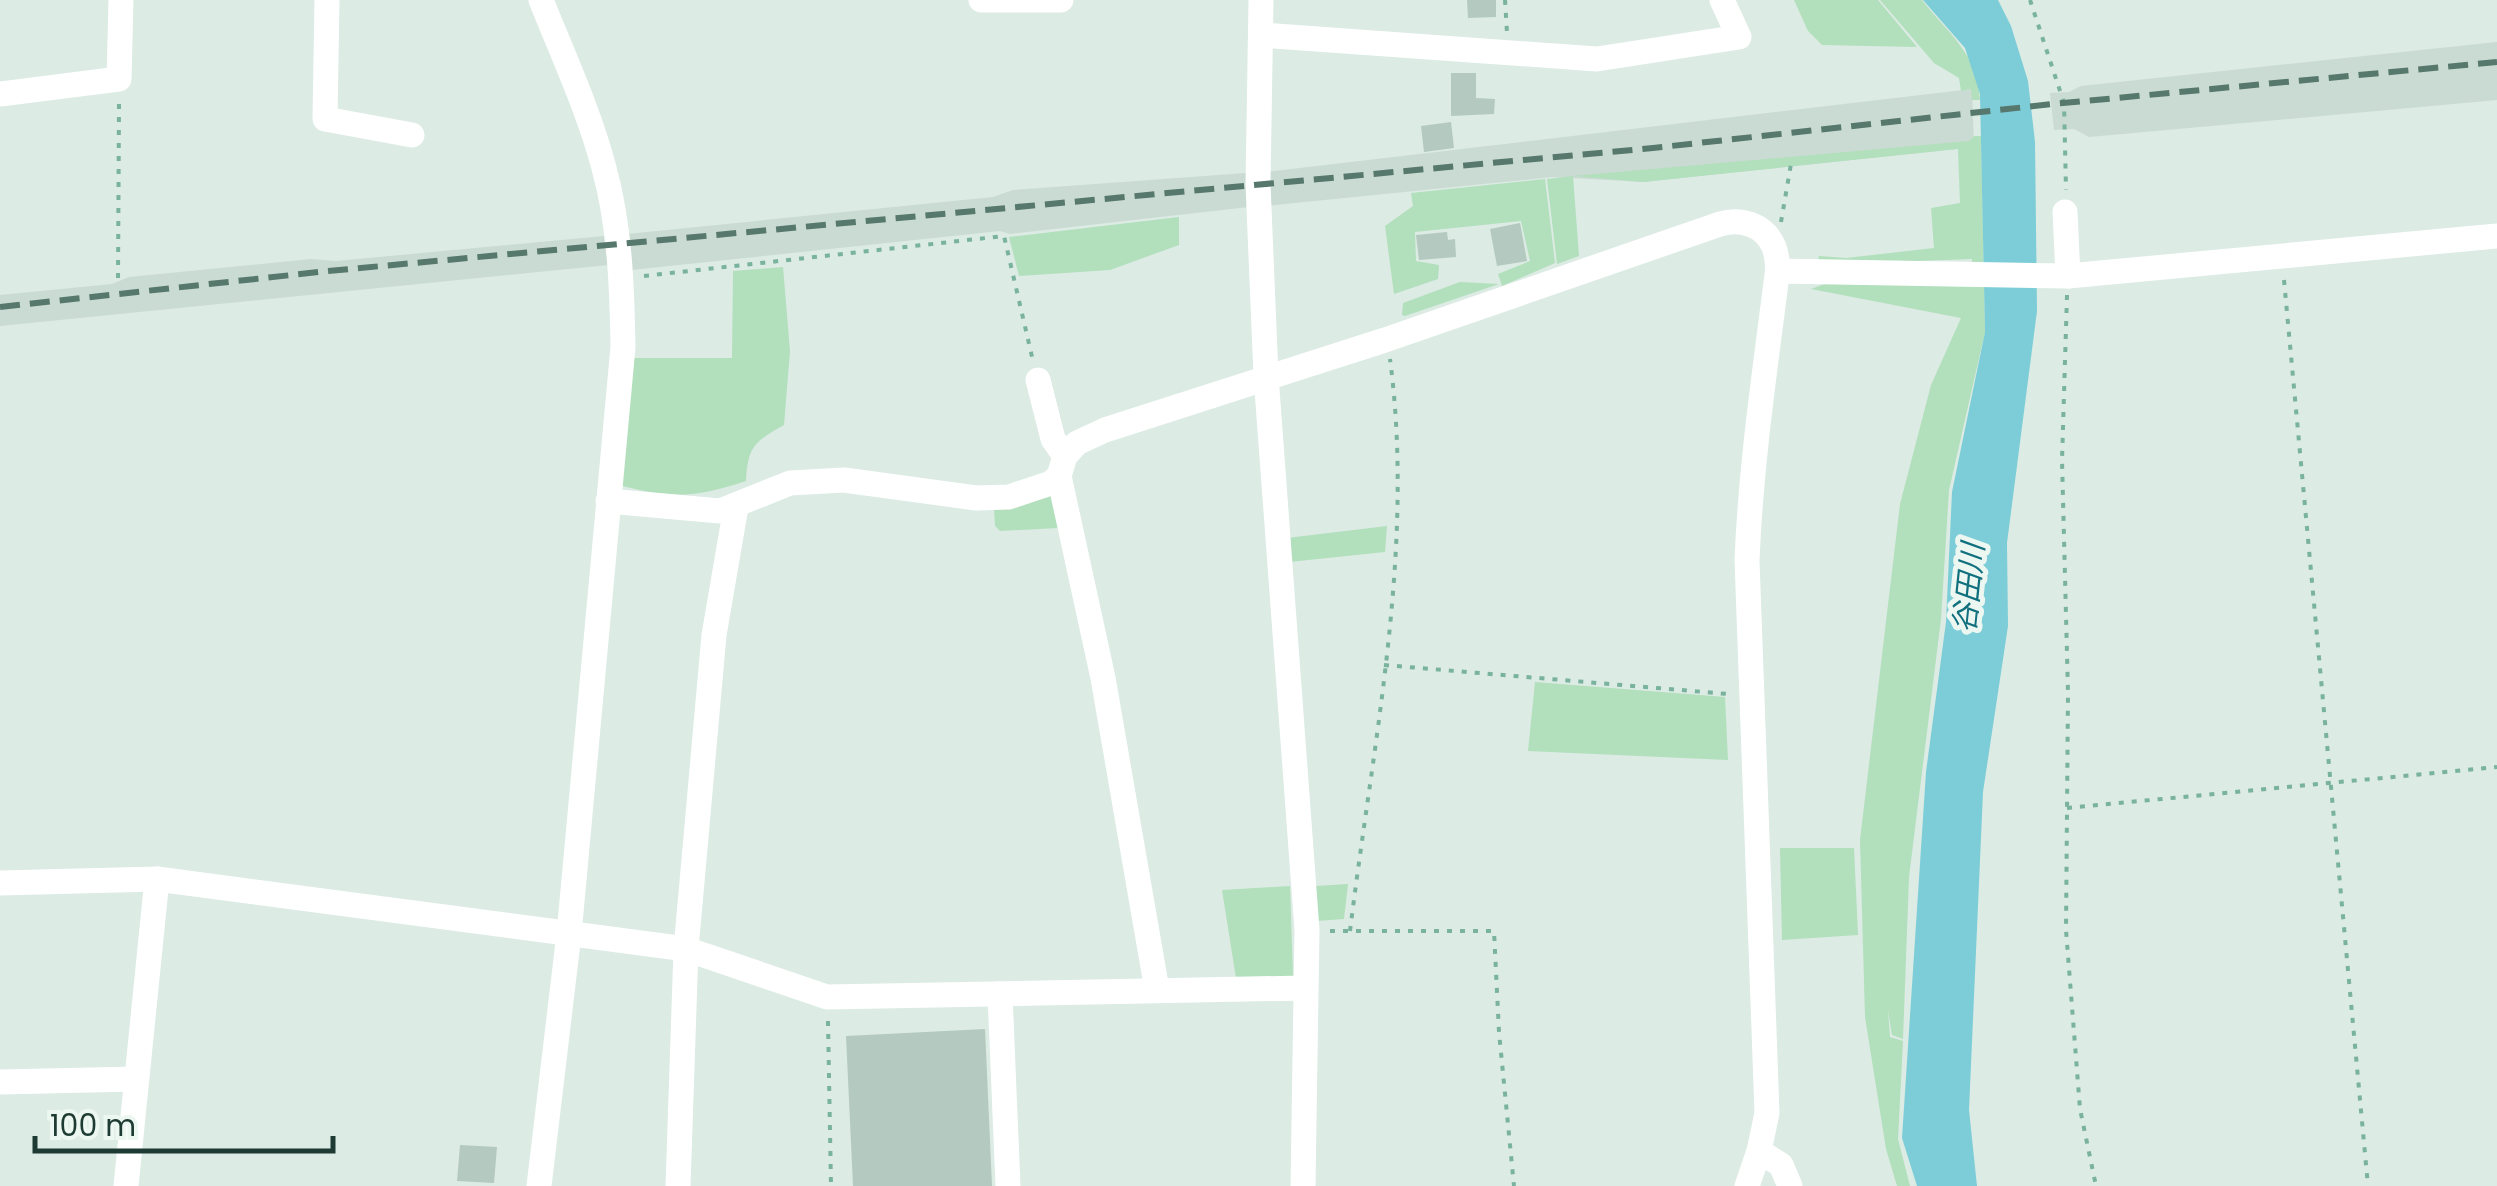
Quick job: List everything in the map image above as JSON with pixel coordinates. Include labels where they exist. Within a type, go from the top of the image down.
[{"type":"street","points":[[0,94],[120,79],[122,0]]},
{"type":"street","points":[[327,0],[325,119],[412,135]]},
{"type":"street","points":[[539,1186],[569,934],[623,347],[621,279],[604,168],[541,0]]},
{"type":"street","points":[[981,0],[1061,0]]},
{"type":"street","points":[[1261,0],[1258,184],[1266,376],[1308,930],[1303,1186]]},
{"type":"street","points":[[1261,35],[1597,59],[1738,36],[1722,0]]},
{"type":"street","points":[[2064,276],[2065,212]]},
{"type":"street","points":[[608,501],[720,511],[736,508],[750,498],[790,483],[844,480],[976,498],[1009,497],[1051,484],[1077,443],[1105,430],[1385,340],[1732,221],[1757,228],[1774,245],[1778,270],[1755,433],[1748,560],[1767,1112],[1747,1186]]},
{"type":"street","points":[[1778,270],[2064,276],[2497,236]]},
{"type":"street","points":[[1038,380],[1062,466],[1157,990]]},
{"type":"street","points":[[678,1186],[686,949],[714,634],[736,508]]},
{"type":"street","points":[[0,882],[157,878],[686,949],[828,997],[1305,988]]},
{"type":"street","points":[[126,1186],[157,878]]},
{"type":"street","points":[[1000,994],[1008,1186]]},
{"type":"street","points":[[0,1082],[136,1080]]},
{"type":"street","points":[[1759,1151],[1782,1166],[1790,1186]]},
{"type":"path","points":[[1505,0],[1509,53]]},
{"type":"path","points":[[2030,0],[2066,116],[2065,212]]},
{"type":"path","points":[[118,278],[120,79]]},
{"type":"path","points":[[1767,236],[1784,216],[1790,164]]},
{"type":"path","points":[[621,279],[1004,236],[1038,380]]},
{"type":"path","points":[[2282,254],[2368,1186]]},
{"type":"path","points":[[2064,276],[2062,460],[2068,693],[2068,994],[2080,1108],[2096,1186]]},
{"type":"path","points":[[1350,931],[1384,666],[1400,494],[1399,423],[1385,340]]},
{"type":"path","points":[[1384,666],[1741,694]]},
{"type":"path","points":[[2067,808],[2497,767]]},
{"type":"path","points":[[1308,930],[1494,931],[1514,1186]]},
{"type":"path","points":[[828,997],[831,1186]]},
{"type":"shaded area","points":[[2497,42],[2497,100],[2089,137],[2074,129],[2054,130],[2050,93],[2069,92],[2081,86]]},
{"type":"shaded area","points":[[1972,89],[1974,147],[1643,182],[1553,177],[1266,206],[1266,172]]},
{"type":"shaded area","points":[[1246,173],[1249,207],[631,270],[627,234],[993,197],[1013,190]]},
{"type":"shaded area","points":[[604,236],[608,265],[0,326],[0,295],[112,284],[129,277],[311,259],[336,261]]},
{"type":"green space","points":[[1794,0],[1878,0],[1917,47],[1822,45],[1808,31]]},
{"type":"green space","points":[[1880,0],[1922,0],[1967,56],[1980,100],[1972,100],[1971,89],[1961,91],[1959,78],[1934,63]]},
{"type":"green space","points":[[1981,136],[1985,332],[1949,490],[1941,619],[1909,877],[1903,1039],[1892,1035],[1888,1010],[1890,1037],[1903,1041],[1898,1139],[1910,1186],[1897,1186],[1886,1149],[1865,1017],[1860,840],[1900,504],[1931,385],[1961,318],[1811,289],[1827,283],[1972,282],[1972,259],[1835,264],[1818,260],[1819,256],[1846,258],[1934,248],[1931,208],[1960,203],[1958,149],[1643,182],[1573,176],[1969,141]]},
{"type":"green space","points":[[1573,176],[1579,256],[1557,264],[1547,179]]},
{"type":"green space","points":[[1545,179],[1555,263],[1502,286],[1498,274],[1530,261],[1521,221],[1415,232],[1416,261],[1439,265],[1438,279],[1394,294],[1385,226],[1413,206],[1411,193]]},
{"type":"green space","points":[[1179,217],[1179,245],[1110,270],[1019,276],[1009,237]]},
{"type":"green space","points":[[783,267],[790,351],[784,425],[754,446],[746,481],[683,495],[619,485],[633,358],[732,358],[733,271]]},
{"type":"green space","points":[[1460,282],[1499,284],[1402,315],[1403,303]]},
{"type":"green space","points":[[1051,493],[1058,528],[1000,531],[995,526],[994,507]]},
{"type":"green space","points":[[1387,526],[1385,552],[1289,562],[1287,538]]},
{"type":"green space","points":[[1535,682],[1725,697],[1728,760],[1528,751]]},
{"type":"green space","points":[[1780,848],[1854,848],[1858,935],[1782,940]]},
{"type":"green space","points":[[1348,884],[1344,919],[1317,921],[1315,886]]},
{"type":"green space","points":[[1290,886],[1293,976],[1236,978],[1222,890]]},
{"type":"water","name":"谷田川","points":[[1923,0],[1998,0],[2011,26],[2028,81],[2035,142],[2037,311],[2007,543],[2008,626],[1983,792],[1969,1110],[1977,1186],[1917,1186],[1902,1138],[1926,772],[1946,622],[1952,492],[1985,332],[1980,94],[1965,48]]},
{"type":"building","points":[[1467,0],[1496,0],[1496,17],[1468,18]]},
{"type":"building","points":[[1451,73],[1476,73],[1476,98],[1495,99],[1494,114],[1451,116]]},
{"type":"building","points":[[1451,122],[1454,148],[1424,152],[1421,126]]},
{"type":"building","points":[[1520,223],[1527,261],[1497,266],[1490,229]]},
{"type":"building","points":[[1447,232],[1448,240],[1455,239],[1456,257],[1419,260],[1416,235]]},
{"type":"building","points":[[985,1029],[992,1186],[853,1186],[846,1036]]},
{"type":"building","points":[[460,1145],[497,1147],[494,1183],[457,1181]]},
{"type":"railway","points":[[0,307],[328,271],[1653,148],[2053,104],[2497,62]]}]
